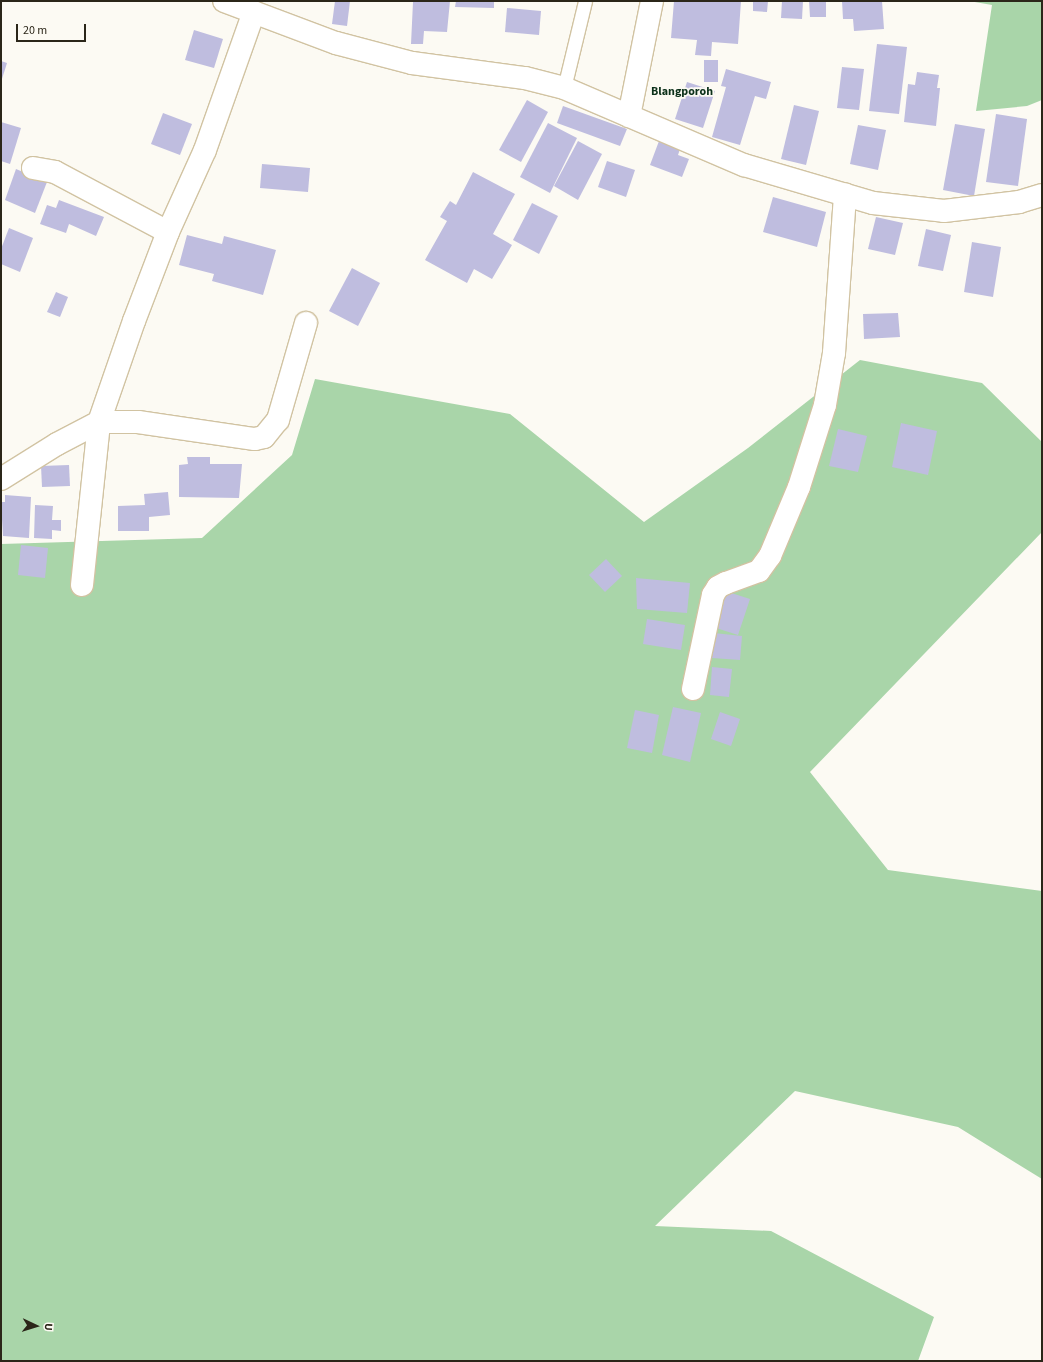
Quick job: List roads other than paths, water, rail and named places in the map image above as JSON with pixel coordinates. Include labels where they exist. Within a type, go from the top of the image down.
[{"type":"street","points":[[224,1],[336,43],[412,63],[525,78],[564,88],[744,165],[873,203],[944,211],[1019,202],[1042,195]]},
{"type":"street","points":[[629,116],[652,1]]},
{"type":"street","points":[[82,585],[99,422],[168,232],[204,150],[254,12]]},
{"type":"street","points":[[33,168],[55,172],[168,232]]},
{"type":"street","points":[[693,689],[713,595],[718,587],[759,571],[770,556],[799,487],[826,405],[834,353],[845,194]]},
{"type":"street","points":[[1,479],[57,444],[99,422],[138,422],[255,439],[264,437],[278,420],[306,323]]},
{"type":"lane","points":[[564,88],[584,1]]},
{"type":"district","name":"Blangporoh","points":[[682,92]]}]
